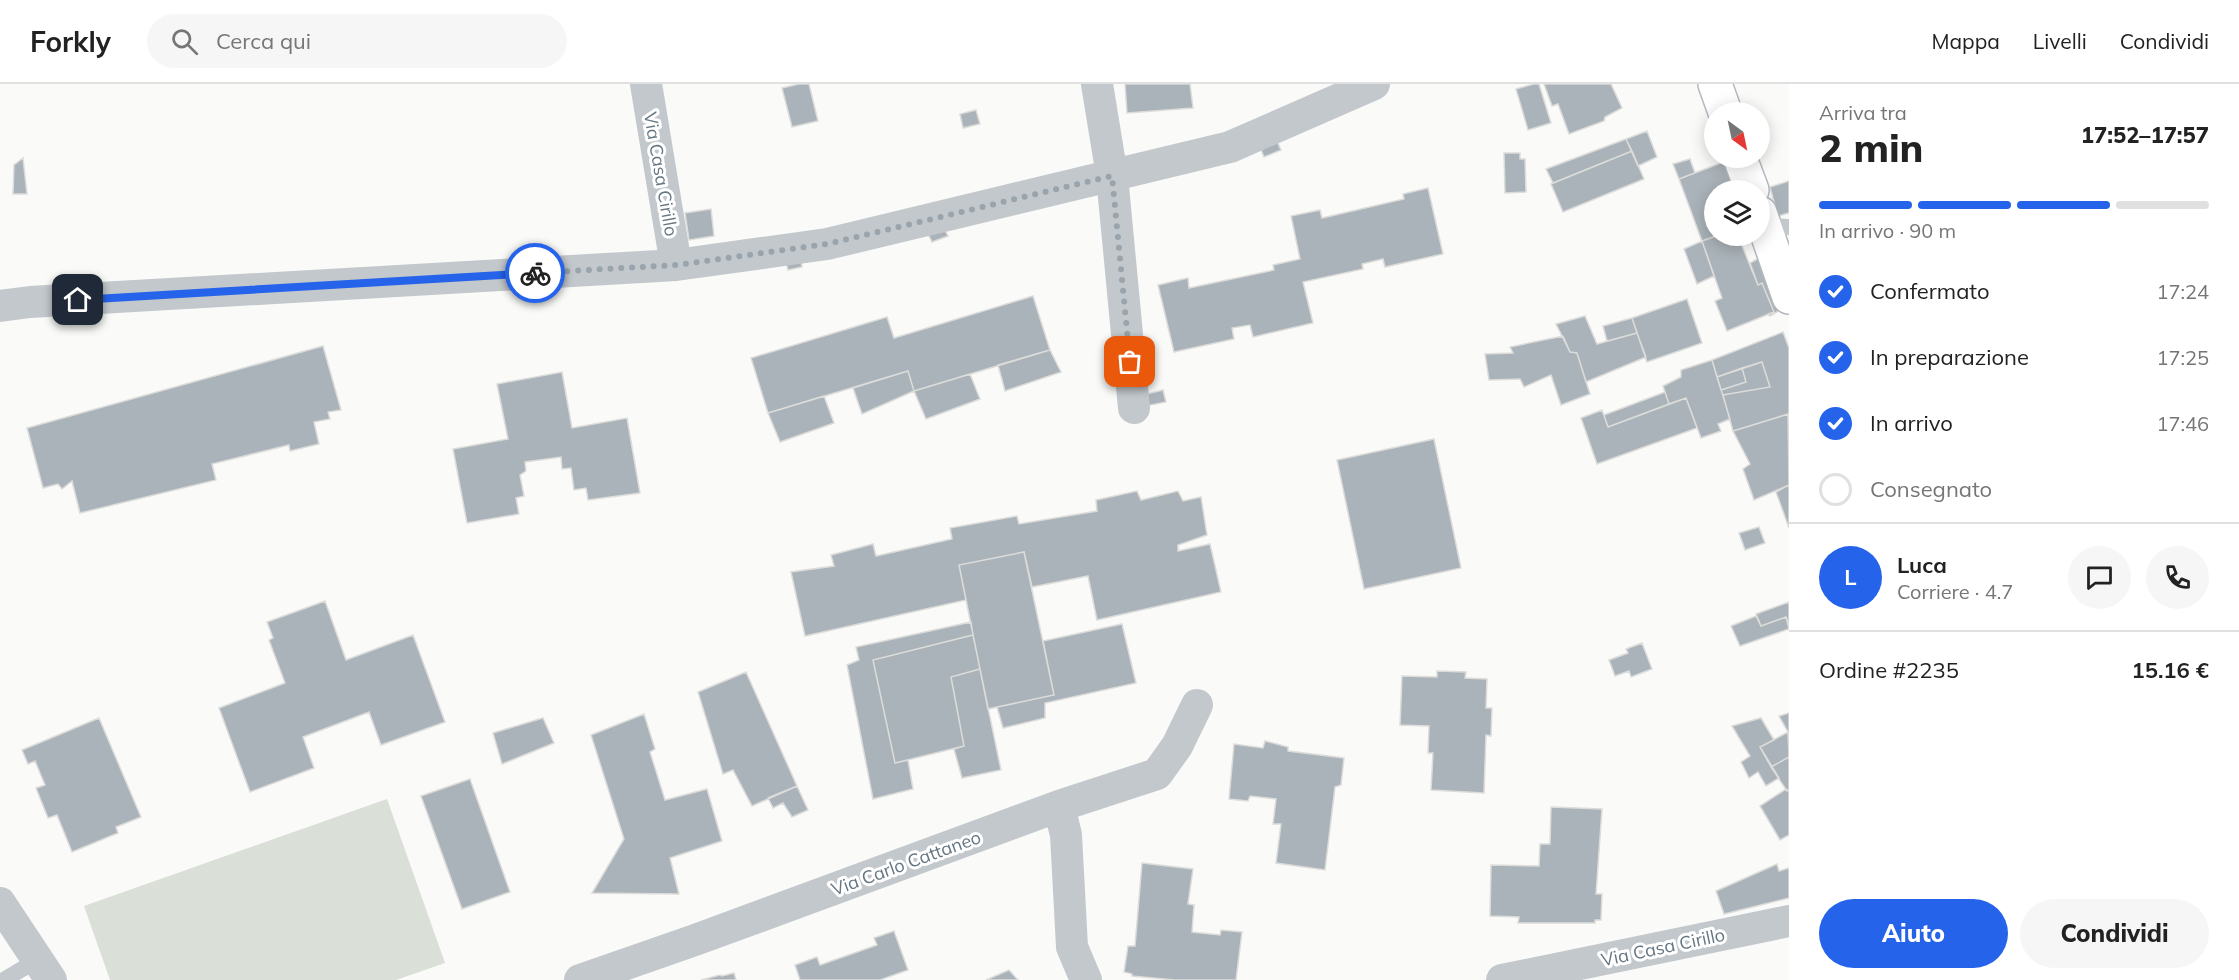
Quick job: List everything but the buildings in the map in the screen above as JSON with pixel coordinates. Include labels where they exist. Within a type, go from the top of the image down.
[{"type":"street","name":"Via Casa Cirillo","points":[[646,84],[676,265]]},
{"type":"street","points":[[1097,84],[1112,176],[1134,408]]},
{"type":"street","points":[[0,306],[30,302],[676,265],[827,244],[1230,147],[1374,84]]},
{"type":"street","points":[[1715,84],[1721,102]]},
{"type":"street","points":[[1771,222],[1789,297]]},
{"type":"street","name":"Via Carlo Cattaneo","points":[[580,980],[1059,806],[1157,774],[1177,746],[1197,705]]},
{"type":"street","points":[[1059,806],[1066,835],[1072,947],[1086,980]]},
{"type":"street","points":[[0,903],[44,970]]},
{"type":"street","name":"Via Casa Cirillo","points":[[1502,980],[1789,921]]},
{"type":"lane","points":[[4,980],[44,970]]},
{"type":"shaded area","points":[[387,799],[445,963],[396,980],[110,980],[84,906]]},
{"type":"way so far","points":[[535,273],[676,265],[827,244],[1112,176],[1130,362]]},
{"type":"route","points":[[78,300],[535,273]]}]
